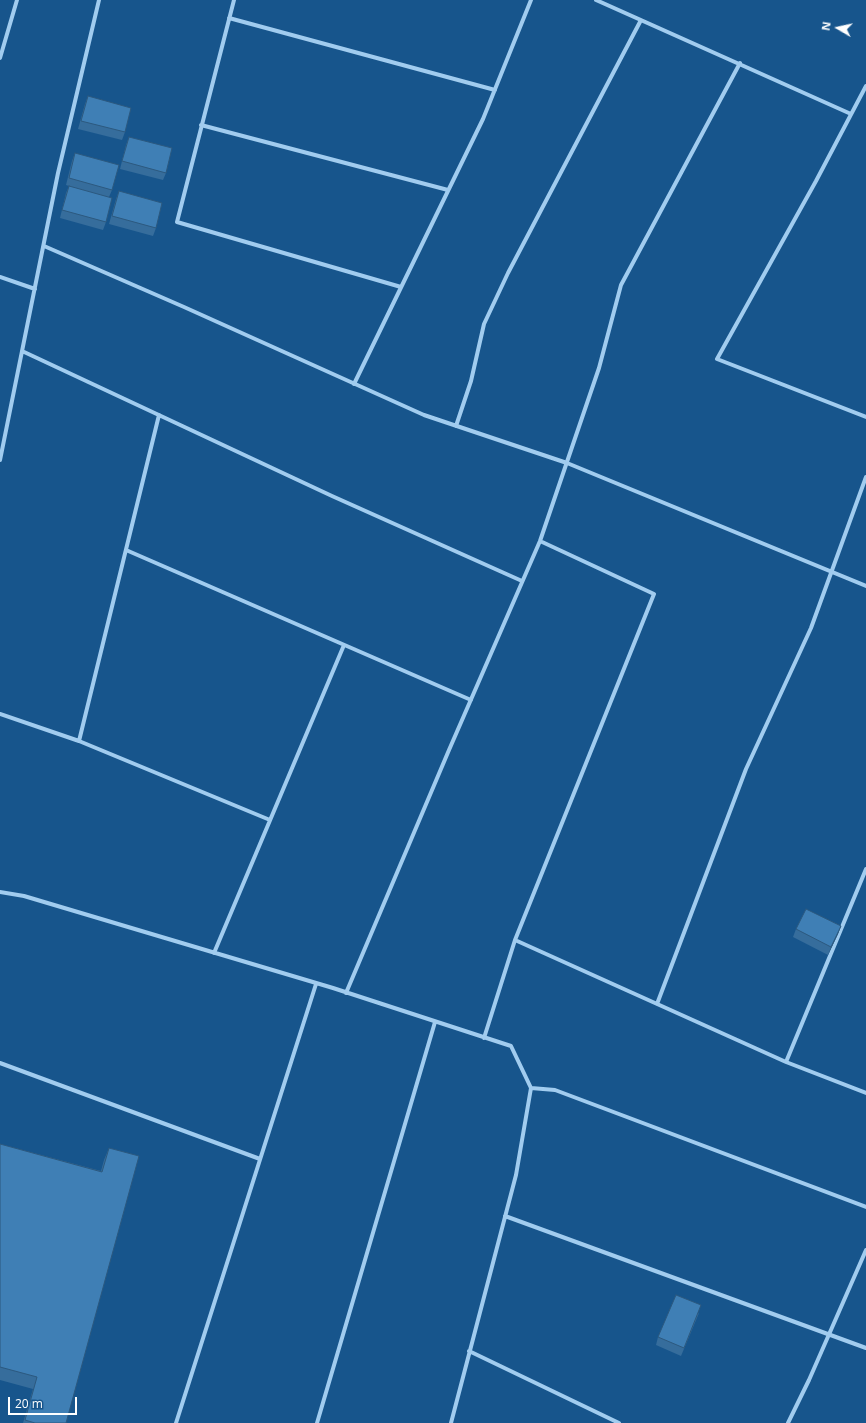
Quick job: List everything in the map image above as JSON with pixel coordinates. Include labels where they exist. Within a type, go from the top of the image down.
[{"type":"street","points":[[0,58],[17,0]]},
{"type":"street","points":[[0,460],[58,173],[99,0]]},
{"type":"street","points":[[234,0],[177,222],[401,287]]},
{"type":"street","points":[[354,384],[483,119],[531,0]]},
{"type":"street","points":[[596,0],[740,63],[851,114]]},
{"type":"street","points":[[229,18],[495,90]]},
{"type":"street","points":[[456,426],[471,381],[484,324],[502,285],[641,20]]},
{"type":"street","points":[[346,993],[470,700],[540,541],[599,368],[621,285],[740,63]]},
{"type":"street","points":[[866,86],[816,181],[717,359],[866,417]]},
{"type":"street","points":[[201,125],[448,190]]},
{"type":"street","points":[[44,246],[424,415],[566,463],[866,586]]},
{"type":"street","points":[[0,277],[35,289]]},
{"type":"street","points":[[22,352],[332,496],[522,581]]},
{"type":"street","points":[[79,741],[160,415]]},
{"type":"street","points":[[657,1004],[746,769],[810,628],[866,477]]},
{"type":"street","points":[[484,1038],[515,940],[654,594],[540,541]]},
{"type":"street","points":[[126,550],[470,700]]},
{"type":"street","points":[[214,953],[344,645]]},
{"type":"street","points":[[0,714],[79,741],[270,820]]},
{"type":"street","points":[[786,1062],[866,869]]},
{"type":"street","points":[[0,892],[24,896],[214,953],[346,993],[510,1046],[531,1088],[516,1175],[451,1423]]},
{"type":"street","points":[[515,940],[786,1062],[866,1093]]},
{"type":"street","points":[[176,1423],[316,984]]},
{"type":"street","points":[[317,1423],[435,1022]]},
{"type":"street","points":[[0,1063],[260,1159]]},
{"type":"street","points":[[531,1088],[555,1090],[866,1207]]},
{"type":"street","points":[[505,1216],[866,1348]]},
{"type":"street","points":[[788,1423],[809,1380],[866,1250]]},
{"type":"street","points":[[469,1351],[619,1423]]},
{"type":"building","points":[[88,96],[131,108],[125,132],[81,121]]},
{"type":"building","points":[[129,137],[172,148],[166,173],[122,161]]},
{"type":"building","points":[[75,153],[119,165],[112,190],[69,178]]},
{"type":"building","points":[[69,186],[112,198],[106,222],[62,210]]},
{"type":"building","points":[[119,191],[162,203],[156,228],[112,216]]},
{"type":"building","points":[[806,909],[841,926],[831,947],[796,929]]},
{"type":"building","points":[[0,1144],[102,1172],[109,1148],[139,1156],[66,1423],[35,1423],[25,1420],[37,1377],[0,1367]]},
{"type":"building","points":[[676,1295],[701,1305],[684,1348],[658,1337]]}]
